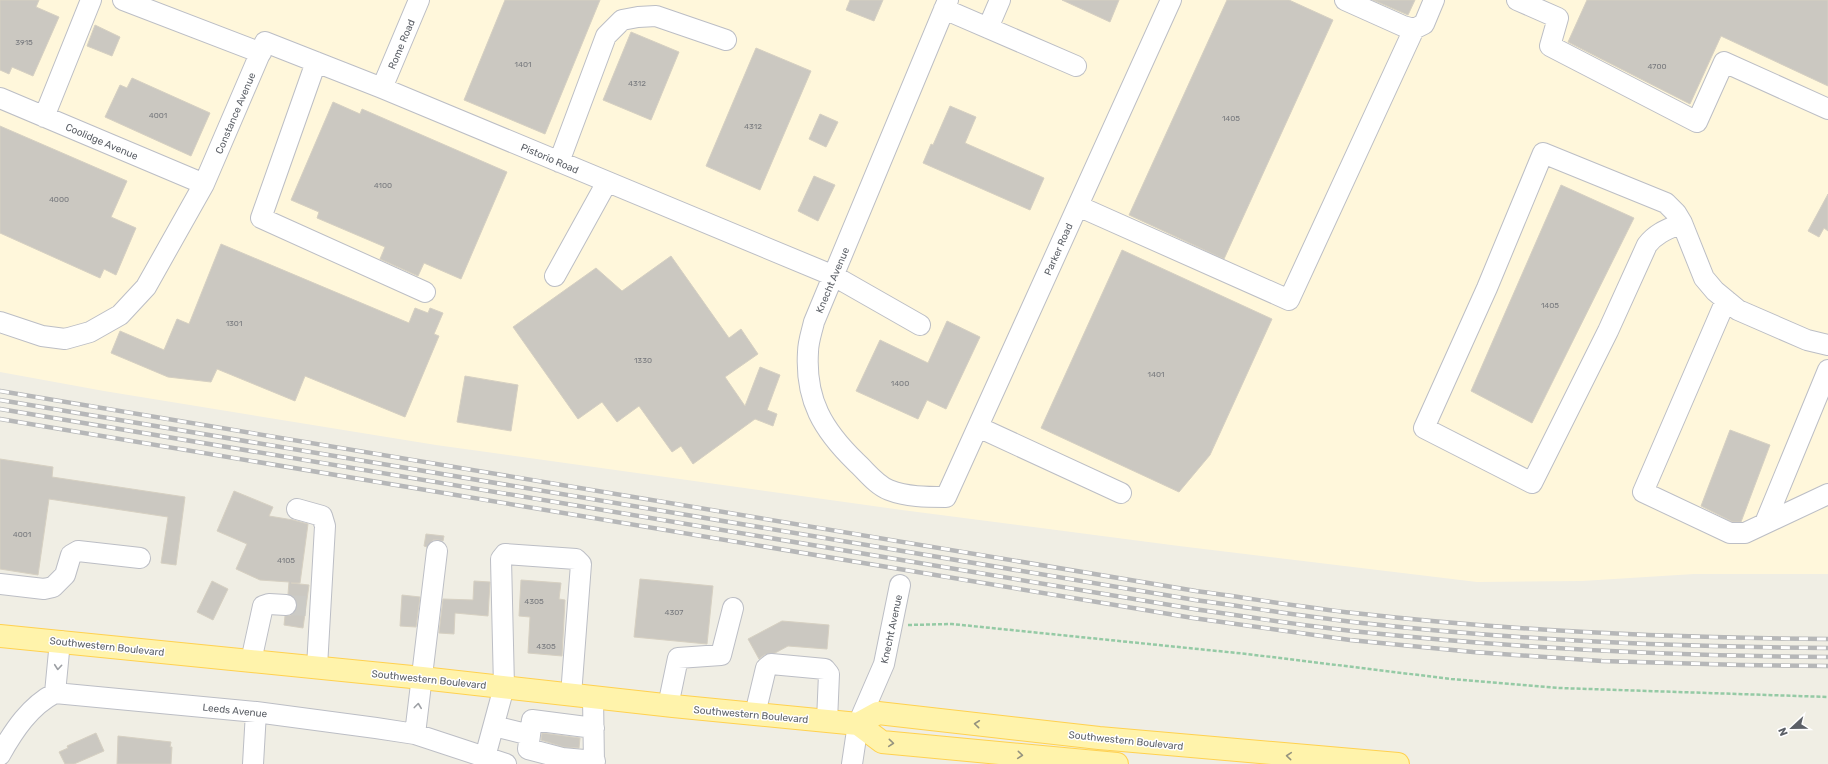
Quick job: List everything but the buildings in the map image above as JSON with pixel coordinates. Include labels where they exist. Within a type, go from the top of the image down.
[{"type":"main road","name":"Southwestern Boulevard","points":[[0,636],[317,667],[668,706],[858,724],[878,713],[1099,738],[1398,764]]},
{"type":"main road","points":[[858,724],[882,742],[1117,764]]},
{"type":"street","points":[[44,116],[91,0]]},
{"type":"street","name":"Pistorio Road","points":[[123,0],[263,48],[316,62],[382,88],[834,276],[920,325]]},
{"type":"street","name":"Rome Road","points":[[382,88],[419,0]]},
{"type":"street","points":[[988,28],[1000,0]]},
{"type":"street","name":"Parker Road","points":[[946,497],[1171,0]]},
{"type":"street","points":[[1345,0],[1414,29]]},
{"type":"street","points":[[1078,206],[1289,300],[1414,29],[1424,24],[1434,0]]},
{"type":"street","points":[[1517,0],[1558,18],[1550,46],[1697,122],[1724,62],[1828,109]]},
{"type":"street","points":[[946,5],[988,28],[1076,66]]},
{"type":"street","name":"Knecht Avenue","points":[[946,5],[814,322],[808,351],[808,374],[813,400],[823,424],[837,443],[872,477],[887,489],[923,498],[946,497]]},
{"type":"street","points":[[558,162],[606,36],[622,20],[656,16],[726,40]]},
{"type":"street","name":"Constance Avenue","points":[[0,322],[42,336],[65,339],[90,332],[120,315],[146,287],[204,184],[263,48]]},
{"type":"street","points":[[316,62],[261,218],[425,292]]},
{"type":"street","name":"Coolidge Avenue","points":[[0,98],[204,184]]},
{"type":"street","points":[[1682,222],[1659,233],[1653,237],[1647,245],[1608,331],[1532,483],[1424,428],[1487,288],[1543,153],[1666,204],[1676,213],[1682,222],[1704,278],[1715,291],[1738,310],[1807,340],[1828,345]]},
{"type":"street","points":[[556,276],[607,182]]},
{"type":"street","points":[[1726,300],[1643,492],[1730,533],[1745,532],[1828,494]]},
{"type":"street","points":[[1765,523],[1828,370]]},
{"type":"street","points":[[978,427],[1120,493]]},
{"type":"street","points":[[297,509],[322,516],[325,526],[313,607],[317,667]]},
{"type":"street","points":[[0,584],[44,589],[53,587],[65,575],[71,555],[78,551],[140,558]]},
{"type":"street","points":[[415,734],[437,551]]},
{"type":"street","points":[[485,757],[504,687],[502,559],[505,554],[576,559],[581,564],[571,695]]},
{"type":"street","name":"Knecht Avenue","points":[[852,764],[858,724],[884,664],[900,585]]},
{"type":"street","points":[[251,661],[263,606],[269,604],[286,605]]},
{"type":"street","points":[[668,706],[678,658],[721,655],[733,608]]},
{"type":"street","points":[[0,755],[5,735],[42,700],[55,693],[60,641]]},
{"type":"street","points":[[755,714],[766,668],[771,664],[825,669],[829,674],[827,721]]},
{"type":"street","name":"Leeds Avenue","points":[[55,693],[256,712],[415,734],[506,764]]},
{"type":"street","points":[[593,697],[594,728],[594,763],[562,758],[528,749],[532,720],[594,728]]},
{"type":"street","points":[[254,764],[256,712]]},
{"type":"street","points":[[494,726],[530,735]]},
{"type":"path","points":[[892,626],[952,624],[1247,654],[1451,679],[1559,688],[1828,697]]},
{"type":"shaded area","points":[[0,0],[1828,0],[1828,574],[1694,574],[1582,581],[1477,582],[1179,546],[902,510],[436,445],[104,391],[0,372]]},
{"type":"tunnel","points":[[286,605],[306,606]]},
{"type":"railway","points":[[0,391],[1196,591],[1314,608],[1472,625],[1531,629],[1709,637],[1828,639]]},
{"type":"railway","points":[[0,400],[1195,600],[1313,617],[1472,634],[1531,638],[1649,644],[1828,648]]},
{"type":"railway","points":[[0,409],[1194,609],[1293,624],[1412,637],[1590,650],[1709,655],[1828,657]]},
{"type":"railway","points":[[0,419],[1193,618],[1350,640],[1473,652],[1602,661],[1828,666]]}]
